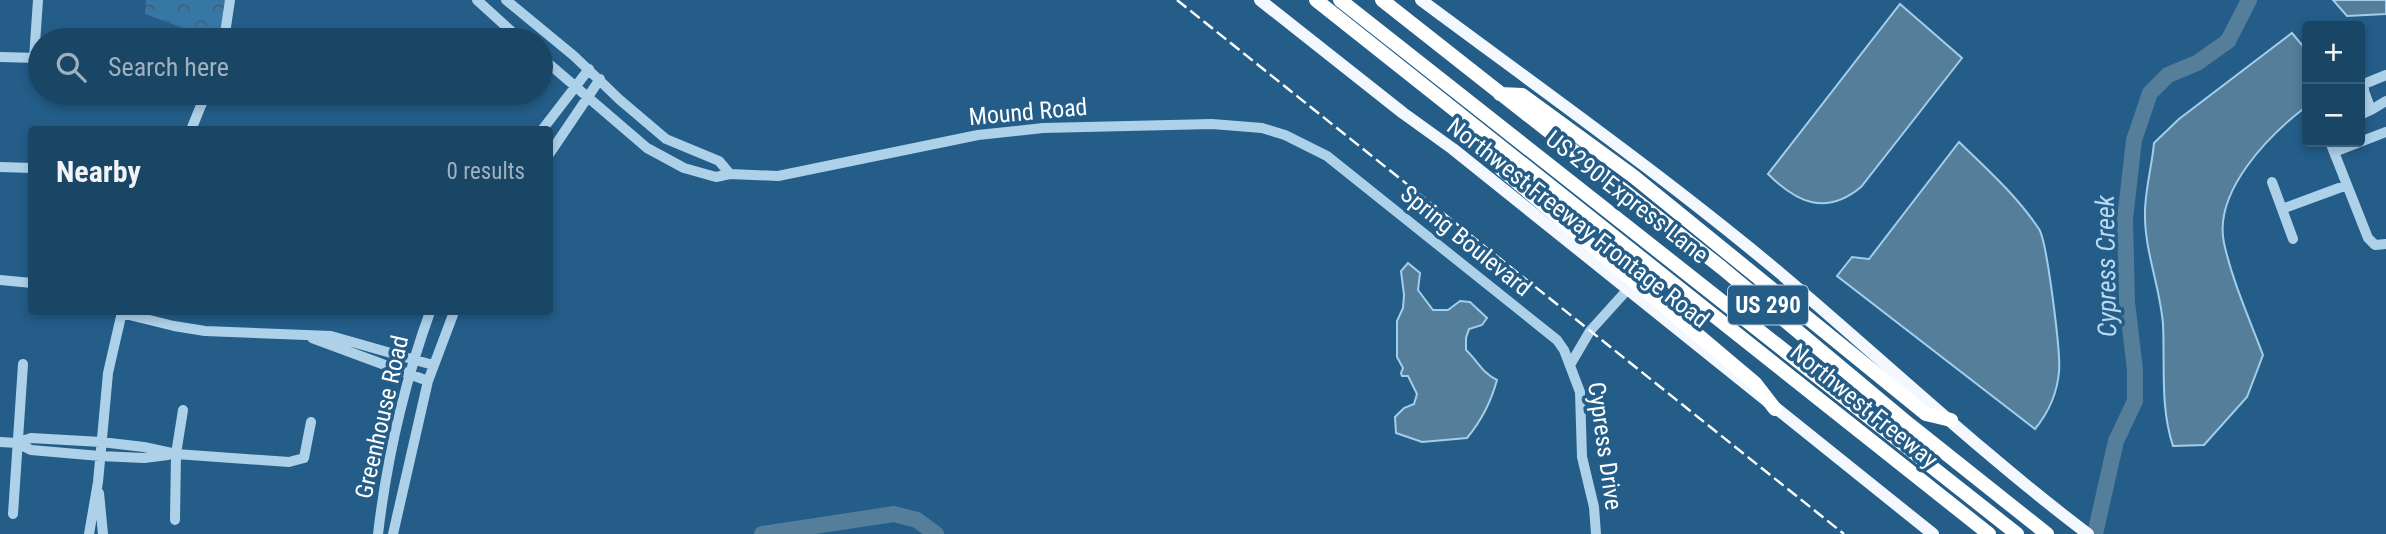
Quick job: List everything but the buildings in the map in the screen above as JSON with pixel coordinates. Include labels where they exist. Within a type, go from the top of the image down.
[{"type":"highway","name":"Northwest Freeway","points":[[1316,0],[1989,534]]},
{"type":"highway","name":"US 290 Express Lane","points":[[1340,0],[2017,534]]},
{"type":"highway","name":"Northwest Freeway","points":[[1382,0],[1722,268],[1916,430],[2047,534]]},
{"type":"highway","points":[[1500,94],[1521,95],[1570,129],[1731,253],[1926,414],[1951,420]]},
{"type":"highway","points":[[1471,124],[1500,168],[1755,383],[1775,409]]},
{"type":"main road","name":"Northwest Freeway Frontage Road","points":[[1260,0],[1403,113],[1464,157],[1933,534]]},
{"type":"main road","points":[[1421,0],[1711,217],[2039,497],[2088,534]]},
{"type":"street","points":[[38,0],[38,28]]},
{"type":"street","points":[[226,28],[230,0]]},
{"type":"street","points":[[477,0],[508,28]]},
{"type":"street","points":[[506,0],[540,28]]},
{"type":"street","points":[[553,39],[666,139],[719,161],[730,174]]},
{"type":"street","points":[[0,57],[28,58]]},
{"type":"street","name":"Mound Road","points":[[553,67],[647,148],[684,168],[716,177],[730,174],[778,176],[978,135],[1043,128],[1213,124],[1262,128],[1285,135],[1327,156]]},
{"type":"street","points":[[545,126],[589,69]]},
{"type":"street","points":[[2371,110],[2364,84],[2386,75]]},
{"type":"street","points":[[553,149],[600,79]]},
{"type":"street","points":[[2365,113],[2386,101]]},
{"type":"street","points":[[193,126],[201,105]]},
{"type":"street","points":[[2365,138],[2386,132]]},
{"type":"street","points":[[2332,147],[2368,238],[2377,246],[2386,244]]},
{"type":"street","name":"Spring Boulevard","points":[[1327,156],[1557,340],[1570,365]]},
{"type":"street","points":[[0,167],[28,167]]},
{"type":"street","points":[[2272,182],[2293,239]]},
{"type":"street","points":[[2282,209],[2347,185]]},
{"type":"street","points":[[0,280],[28,283]]},
{"type":"street","points":[[1570,365],[1590,331],[1628,289]]},
{"type":"street","points":[[89,534],[98,482],[108,373],[120,315]]},
{"type":"street","points":[[132,315],[205,331],[331,336],[433,365]]},
{"type":"street","name":"Greenhouse Road","points":[[378,534],[392,443],[408,374],[429,315]]},
{"type":"street","name":"Greenhouse Road","points":[[393,534],[428,381],[453,315]]},
{"type":"street","points":[[309,337],[428,381]]},
{"type":"street","points":[[13,513],[23,364]]},
{"type":"street","name":"Cypress Drive","points":[[1570,365],[1580,392],[1582,457],[1594,507],[1596,534]]},
{"type":"street","points":[[175,520],[176,454],[183,410]]},
{"type":"street","points":[[0,442],[17,443],[31,438],[101,442],[176,454],[297,461],[304,458],[311,422]]},
{"type":"street","points":[[17,443],[31,450],[100,456],[144,458],[176,454]]},
{"type":"street","points":[[98,482],[103,534]]},
{"type":"green space","points":[[146,0],[225,0],[222,28],[183,28],[145,14]]},
{"type":"shaded area","points":[[2333,0],[2386,0],[2386,14],[2347,16]]},
{"type":"shaded area","points":[[1900,4],[1962,58],[1861,187],[1836,201],[1824,203],[1801,199],[1768,174]]},
{"type":"shaded area","points":[[2292,33],[2302,45],[2302,110],[2277,132],[2248,166],[2227,204],[2223,223],[2224,243],[2232,271],[2263,355],[2247,397],[2204,445],[2173,446],[2166,416],[2163,324],[2149,254],[2145,212],[2154,143],[2179,119]]},
{"type":"shaded area","points":[[1959,142],[2021,205],[2039,229],[2042,238],[2053,298],[2059,372],[2052,402],[2035,429],[1837,276],[1852,257],[1869,259]]},
{"type":"shaded area","points":[[1408,263],[1420,273],[1418,290],[1433,310],[1448,310],[1460,301],[1470,302],[1487,318],[1482,325],[1469,329],[1466,350],[1497,380],[1485,410],[1467,438],[1422,442],[1396,433],[1395,417],[1404,408],[1414,404],[1417,394],[1408,376],[1402,376],[1403,368],[1397,357],[1397,321],[1403,308],[1404,295],[1401,271]]},
{"type":"waterway","name":"Cypress Creek","points":[[2095,534],[2116,441],[2135,401],[2135,370],[2127,302],[2125,219],[2134,140],[2150,93],[2168,75],[2197,63],[2228,41],[2249,0]]},
{"type":"waterway","name":"Cypress Creek","points":[[762,534],[894,514],[917,520],[936,534]]},
{"type":"railway","points":[[1177,0],[1844,534]]}]
